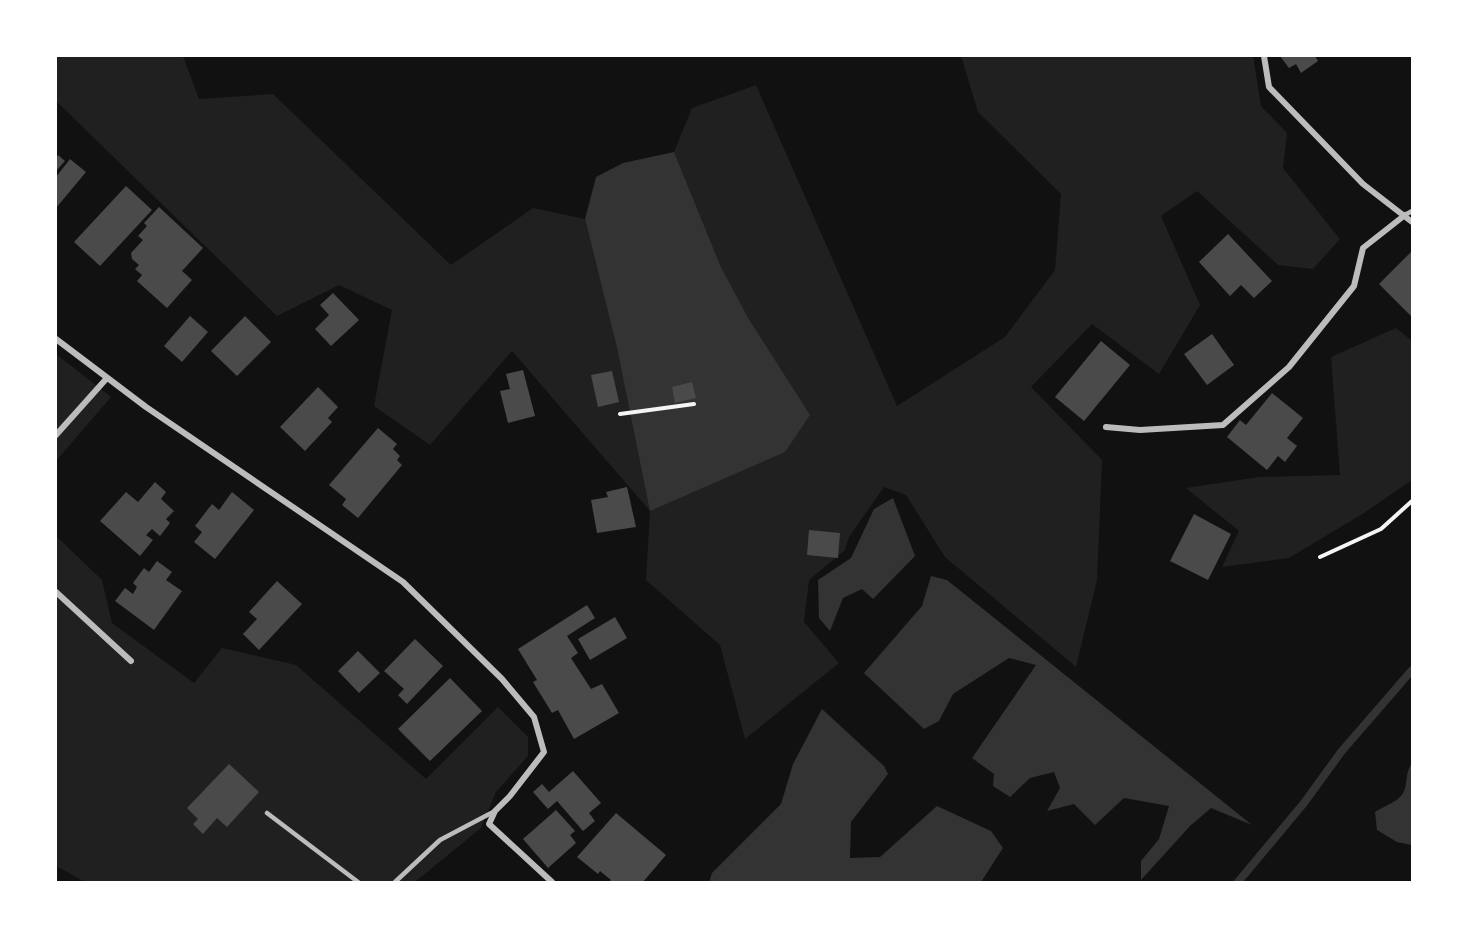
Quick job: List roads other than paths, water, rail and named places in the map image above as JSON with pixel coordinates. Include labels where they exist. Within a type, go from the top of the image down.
[{"type":"street","points":[[1264,56],[1269,87],[1363,184],[1413,222]]},
{"type":"street","points":[[1106,428],[1140,430],[1224,425],[1289,367],[1354,286],[1363,249],[1405,215]]},
{"type":"street","points":[[56,339],[146,407],[403,582],[502,679],[534,717],[544,752],[510,796],[495,811],[489,824],[552,882]]},
{"type":"street","points":[[56,435],[107,378]]},
{"type":"street","points":[[56,592],[131,661]]},
{"type":"lane","points":[[1405,215],[1413,211]]},
{"type":"lane","points":[[395,882],[440,840],[495,811]]},
{"type":"lane","points":[[267,813],[358,882]]},
{"type":"waterway","points":[[1238,882],[1304,803],[1341,752],[1412,670]]}]
